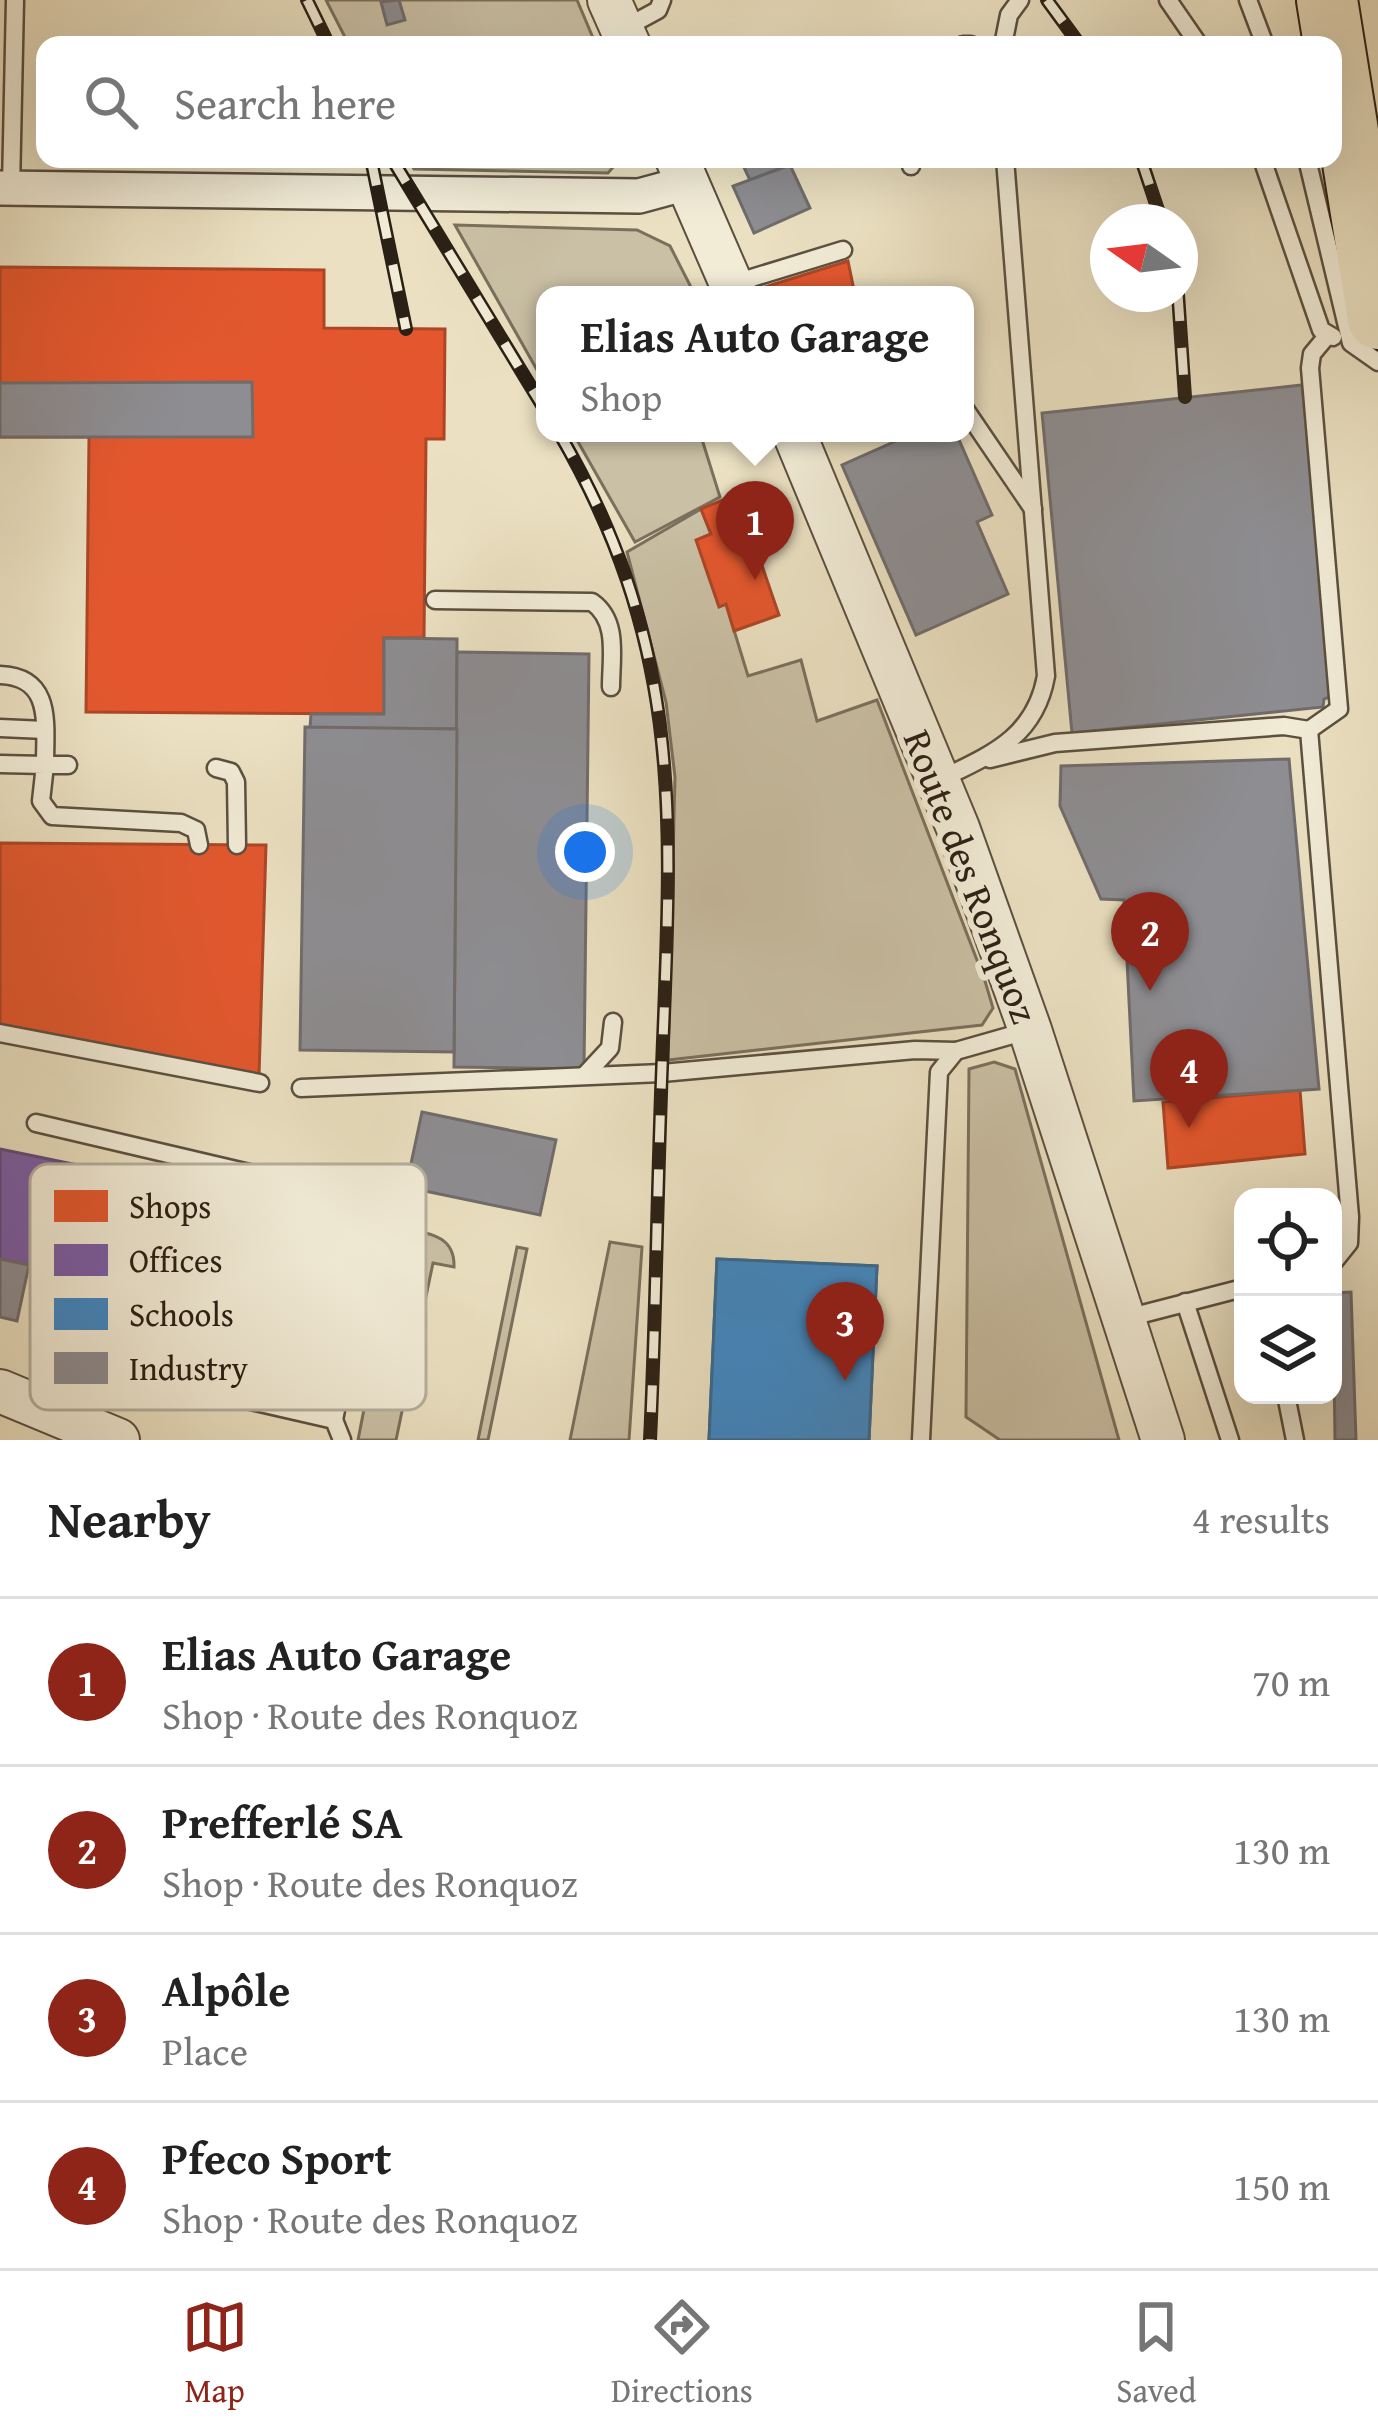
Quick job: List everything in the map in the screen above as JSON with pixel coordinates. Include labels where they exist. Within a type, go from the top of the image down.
[{"type":"highway","points":[[1327,0],[1330,36]]},
{"type":"highway","points":[[1340,168],[1352,333]]},
{"type":"street","points":[[6,188],[639,196],[682,171],[731,286]]},
{"type":"street","name":"Route des Ronquoz","points":[[803,442],[939,780],[1030,1030],[1163,1440]]},
{"type":"street","name":"Route des Ronquoz","points":[[1125,1324],[1149,1440]]},
{"type":"street","points":[[0,1391],[30,1403]]},
{"type":"street","points":[[46,1410],[118,1440]]},
{"type":"lane","points":[[6,188],[15,0]]},
{"type":"lane","points":[[620,25],[658,10],[662,0]]},
{"type":"lane","points":[[1005,36],[1009,15],[1020,0]]},
{"type":"lane","points":[[1168,0],[1193,36]]},
{"type":"lane","points":[[1248,0],[1261,36]]},
{"type":"lane","points":[[990,759],[1023,729],[1044,690],[1006,168]]},
{"type":"lane","points":[[1267,168],[1352,333],[1378,362]]},
{"type":"lane","points":[[1309,168],[1352,333]]},
{"type":"lane","points":[[744,286],[843,250]]},
{"type":"lane","points":[[939,780],[990,759],[1055,743],[1284,726],[1309,730],[1339,709],[1310,368],[1312,354],[1352,333]]},
{"type":"lane","points":[[974,425],[1000,469],[1033,510]]},
{"type":"lane","points":[[435,601],[592,602],[605,611],[611,630],[611,687]]},
{"type":"lane","points":[[0,675],[24,678],[38,687],[45,730],[41,801],[52,816],[181,823],[196,830],[199,844]]},
{"type":"lane","points":[[0,728],[45,730]]},
{"type":"lane","points":[[1309,730],[1350,1217],[1349,1244],[1342,1252]]},
{"type":"lane","points":[[0,764],[68,765]]},
{"type":"lane","points":[[216,767],[231,772],[236,782],[237,845]]},
{"type":"lane","points":[[585,1075],[610,1048],[614,1022]]},
{"type":"lane","points":[[301,1088],[956,1051],[1030,1030]]},
{"type":"lane","points":[[0,1033],[260,1083]]},
{"type":"lane","points":[[921,1440],[939,1072],[956,1051]]},
{"type":"lane","points":[[36,1123],[209,1164]]},
{"type":"lane","points":[[1125,1324],[1234,1290]]},
{"type":"lane","points":[[1185,1302],[1230,1440]]},
{"type":"lane","points":[[1288,1404],[1294,1440]]},
{"type":"lane","points":[[290,1410],[334,1420]]},
{"type":"lane","points":[[336,1410],[334,1420],[341,1440]]},
{"type":"shaded area","points":[[326,0],[577,0],[592,36],[344,36]]},
{"type":"shaded area","points":[[413,168],[612,168],[608,173]]},
{"type":"shaded area","points":[[455,225],[637,230],[670,246],[690,286],[536,286],[536,368]]},
{"type":"shaded area","points":[[578,442],[703,442],[720,497],[635,542]]},
{"type":"shaded area","points":[[701,509],[711,534],[697,540],[719,606],[726,604],[748,676],[801,660],[817,721],[877,700],[985,981],[993,1008],[982,1025],[668,1060],[675,777],[666,702],[627,552]]},
{"type":"shaded area","points":[[994,1062],[1015,1069],[1119,1440],[1000,1440],[966,1417],[969,1069]]},
{"type":"shaded area","points":[[426,1234],[447,1244],[454,1267],[433,1263],[426,1296]]},
{"type":"shaded area","points":[[610,1242],[642,1247],[629,1440],[570,1440]]},
{"type":"shaded area","points":[[517,1247],[527,1249],[488,1440],[478,1440]]},
{"type":"shaded area","points":[[364,1410],[402,1410],[396,1440],[358,1440]]},
{"type":"building: Shops","points":[[848,261],[853,286],[768,286]]},
{"type":"building: Shops","points":[[0,267],[324,270],[324,328],[445,329],[444,439],[426,439],[424,638],[384,638],[384,714],[86,712],[89,437],[0,437]]},
{"type":"building: Shops","points":[[725,499],[737,526],[747,522],[779,615],[734,631],[726,604],[719,607],[696,540],[711,534],[701,509]]},
{"type":"building: Shops","points":[[0,843],[266,845],[259,1076],[0,1033]]},
{"type":"building: Shops","points":[[1300,1090],[1305,1154],[1168,1168],[1163,1102]]},
{"type":"building: Offices","points":[[0,1149],[73,1164],[30,1164],[30,1265],[0,1259]]},
{"type":"building: Schools","points":[[717,1259],[877,1266],[869,1440],[815,1440],[821,1322],[764,1319],[758,1440],[709,1440]]},
{"type":"building: Schools","points":[[717,1259],[877,1266],[869,1440],[709,1440]]},
{"type":"building: Industry","points":[[399,0],[405,20],[387,25],[381,2]]},
{"type":"building: Industry","points":[[744,168],[781,168],[750,180]]},
{"type":"building: Industry","points":[[791,168],[810,208],[754,233],[733,186]]},
{"type":"building: Industry","points":[[252,382],[253,437],[0,437],[0,383]]},
{"type":"building: Industry","points":[[1302,385],[1335,695],[1324,699],[1323,707],[1072,733],[1042,413]]},
{"type":"building: Industry","points":[[894,442],[960,442],[992,515],[977,522],[1008,594],[916,635],[842,465]]},
{"type":"building: Industry","points":[[384,638],[457,639],[457,729],[310,728],[311,714],[384,714]]},
{"type":"building: Industry","points":[[457,652],[589,654],[584,1069],[454,1067]]},
{"type":"building: Industry","points":[[305,727],[457,729],[454,1052],[300,1050]]},
{"type":"building: Industry","points":[[1289,759],[1319,1089],[1134,1101],[1124,900],[1101,899],[1060,806],[1061,766]]},
{"type":"building: Industry","points":[[422,1112],[556,1140],[540,1215],[426,1191],[426,1164],[411,1164]]},
{"type":"building: Industry","points":[[0,1259],[29,1265],[17,1321],[0,1317]]},
{"type":"building: Industry","points":[[1342,1292],[1351,1292],[1356,1440],[1335,1440],[1335,1404],[1342,1404]]},
{"type":"railway","points":[[307,0],[325,36]]},
{"type":"railway","points":[[1047,0],[1073,36]]},
{"type":"railway","points":[[373,168],[406,329]]},
{"type":"railway","points":[[397,168],[536,395]]},
{"type":"railway","points":[[1144,168],[1156,204]]},
{"type":"railway","points":[[1179,312],[1185,397]]},
{"type":"railway","points":[[564,442],[601,513],[630,591],[650,666],[662,742],[668,897],[650,1440]]},
{"type":"place","name":"Elias Auto Garage","points":[[755,580]]},
{"type":"place","name":"Prefferlé SA","points":[[1150,991]]},
{"type":"place","name":"Pfeco Sport","points":[[1189,1128]]},
{"type":"place","name":"Alpôle","points":[[845,1381]]}]
